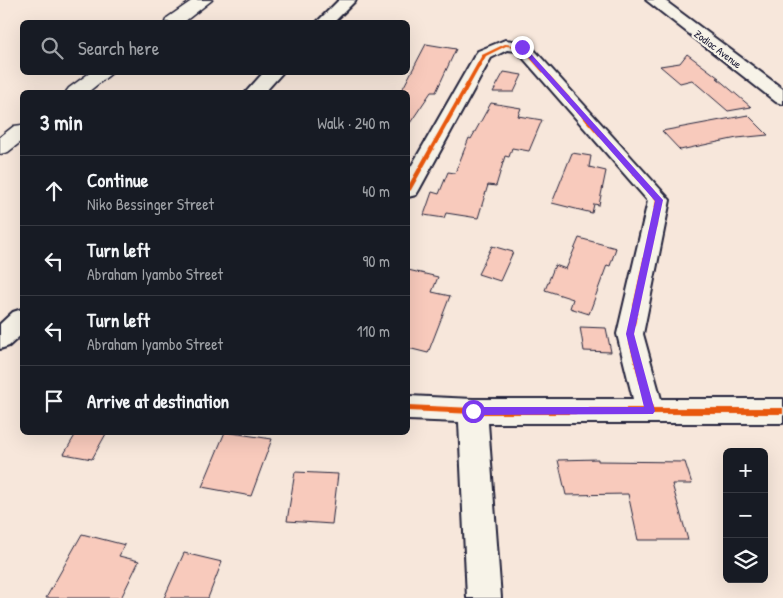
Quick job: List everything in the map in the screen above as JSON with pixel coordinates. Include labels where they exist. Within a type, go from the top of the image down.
[{"type":"main road","points":[[176,20],[204,0]]},
{"type":"main road","points":[[79,90],[100,75]]},
{"type":"main road","points":[[0,147],[20,132]]},
{"type":"street","points":[[327,20],[348,0]]},
{"type":"street","name":"Zodiac Avenue","points":[[654,0],[783,98]]},
{"type":"street","points":[[410,186],[484,55],[505,45],[522,47],[659,200],[630,334],[650,411]]},
{"type":"street","points":[[257,90],[272,75]]},
{"type":"street","points":[[0,339],[20,321]]},
{"type":"street","points":[[410,408],[473,411],[783,412]]},
{"type":"street","points":[[473,411],[484,598]]},
{"type":"building","points":[[426,44],[456,49],[436,92],[431,92],[410,123],[410,90],[402,90]]},
{"type":"building","points":[[687,54],[719,78],[717,78],[751,107],[728,111],[692,80],[680,83],[660,66],[680,63]]},
{"type":"building","points":[[504,72],[522,75],[514,92],[493,92]]},
{"type":"building","points":[[491,103],[521,108],[518,116],[542,120],[529,151],[512,148],[509,157],[505,156],[496,186],[488,185],[478,218],[446,213],[444,218],[424,215],[432,192],[439,194],[448,172],[455,173],[469,138],[471,139]]},
{"type":"building","points":[[748,115],[768,135],[737,138],[680,150],[662,131]]},
{"type":"building","points":[[572,153],[591,156],[589,167],[606,171],[599,205],[594,204],[592,213],[552,203]]},
{"type":"building","points":[[579,238],[616,248],[610,266],[607,265],[589,314],[570,308],[573,299],[545,290],[555,265],[566,269]]},
{"type":"building","points":[[492,246],[513,252],[500,281],[478,274]]},
{"type":"building","points":[[410,270],[438,277],[432,292],[450,296],[428,353],[410,348]]},
{"type":"building","points":[[580,327],[606,328],[611,352],[584,351]]},
{"type":"building","points":[[75,435],[105,435],[92,459],[64,454]]},
{"type":"building","points":[[224,435],[245,435],[272,439],[251,496],[202,487]]},
{"type":"building","points":[[598,459],[598,461],[685,462],[692,484],[672,484],[688,540],[638,540],[628,494],[566,495],[558,460]]},
{"type":"building","points":[[295,472],[338,474],[332,524],[287,521]]},
{"type":"building","points":[[82,534],[125,545],[119,556],[139,561],[121,598],[46,598]]},
{"type":"building","points":[[184,553],[222,562],[208,598],[164,598]]},
{"type":"cycle path","points":[[410,186],[484,55],[505,45],[522,47],[659,200],[630,334],[650,411]]},
{"type":"cycle path","points":[[410,408],[473,411],[783,411]]},
{"type":"route","points":[[473,411],[650,411],[630,334],[659,200],[522,47]]}]
